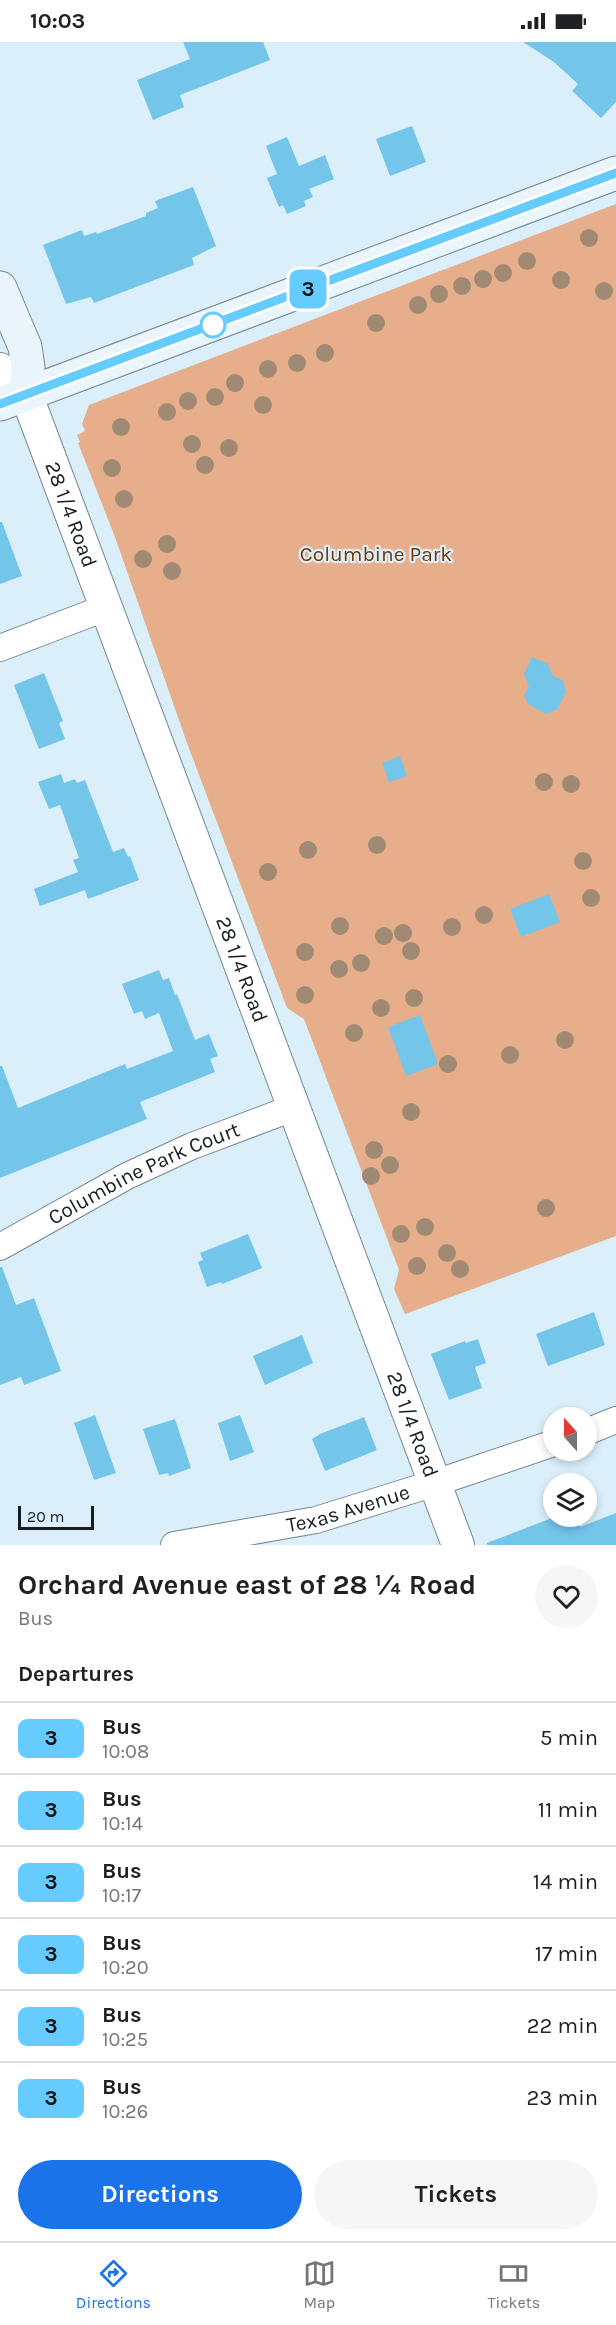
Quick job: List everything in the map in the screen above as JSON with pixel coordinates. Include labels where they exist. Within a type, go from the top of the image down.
[{"type":"main road","points":[[13,399],[616,173]]},
{"type":"main road","name":"28 1/4 Road","points":[[0,288],[25,347],[28,368],[13,399]]},
{"type":"street","name":"28 1/4 Road","points":[[0,369],[7,379],[13,399],[105,608],[458,1545]]},
{"type":"street","points":[[0,648],[105,608]]},
{"type":"street","name":"Columbine Park Court","points":[[0,1247],[138,1171],[232,1130],[293,1108]]},
{"type":"street","points":[[597,1428],[616,1420]]},
{"type":"street","name":"Texas Avenue","points":[[174,1545],[316,1520],[543,1447]]},
{"type":"green space","name":"Columbine Park","points":[[616,204],[616,1236],[405,1314],[394,1289],[399,1270],[304,1019],[287,1008],[187,743],[77,435],[85,431],[82,424],[89,405]]},
{"type":"building","points":[[183,42],[263,42],[270,60],[180,95],[184,107],[153,120],[137,80],[190,59]]},
{"type":"building","points":[[523,42],[616,42],[616,102],[601,118],[572,91],[578,84],[554,62]]},
{"type":"building","points":[[412,126],[426,162],[390,176],[376,139]]},
{"type":"building","points":[[287,137],[299,166],[325,155],[334,179],[309,189],[313,197],[304,201],[306,206],[287,214],[283,205],[279,207],[267,178],[277,174],[266,146]]},
{"type":"building","points":[[193,187],[216,246],[192,258],[194,265],[94,303],[91,297],[66,304],[43,245],[82,230],[84,236],[96,232],[97,234],[146,216],[146,213],[158,208],[155,201]]},
{"type":"building","points":[[0,522],[2,522],[22,576],[0,584]]},
{"type":"building","points":[[532,657],[548,664],[553,676],[562,680],[566,691],[558,709],[546,714],[528,704],[524,695],[529,687],[524,674]]},
{"type":"building","points":[[44,673],[63,721],[59,723],[65,739],[39,749],[14,685]]},
{"type":"building","points":[[400,756],[407,776],[389,782],[382,763]]},
{"type":"building","points":[[61,774],[64,783],[75,779],[77,783],[85,780],[113,852],[124,848],[128,857],[130,856],[139,880],[88,899],[85,890],[40,906],[34,889],[78,872],[73,860],[79,858],[60,805],[49,809],[38,782]]},
{"type":"building","points":[[549,894],[560,922],[521,937],[510,909]]},
{"type":"building","points":[[159,970],[163,980],[169,978],[195,1040],[209,1034],[218,1056],[210,1059],[215,1072],[140,1102],[147,1119],[0,1178],[0,1066],[2,1066],[18,1108],[125,1064],[127,1069],[173,1051],[159,1013],[145,1019],[142,1011],[134,1014],[122,984]]},
{"type":"building","points":[[420,1015],[438,1064],[406,1076],[388,1027]]},
{"type":"building","points":[[248,1234],[262,1268],[222,1284],[221,1282],[207,1287],[198,1262],[203,1260],[200,1253]]},
{"type":"building","points":[[0,1267],[2,1267],[16,1305],[34,1298],[61,1371],[24,1385],[21,1377],[0,1385]]},
{"type":"building","points":[[594,1312],[605,1345],[548,1366],[536,1334]]},
{"type":"building","points":[[302,1335],[313,1363],[265,1385],[253,1356]]},
{"type":"building","points":[[478,1339],[486,1363],[475,1367],[482,1388],[449,1400],[431,1354],[465,1341],[466,1343]]},
{"type":"building","points":[[95,1415],[116,1473],[94,1480],[74,1423]]},
{"type":"building","points":[[240,1415],[254,1452],[230,1461],[218,1423]]},
{"type":"building","points":[[364,1417],[377,1450],[325,1471],[312,1439]]},
{"type":"building","points":[[175,1419],[191,1468],[169,1476],[168,1473],[159,1475],[143,1429]]},
{"type":"building","points":[[616,1513],[616,1545],[487,1545],[487,1543],[543,1521],[543,1527],[597,1527],[597,1520]]},
{"type":"bus line","name":"3","points":[[0,404],[616,173]]}]
